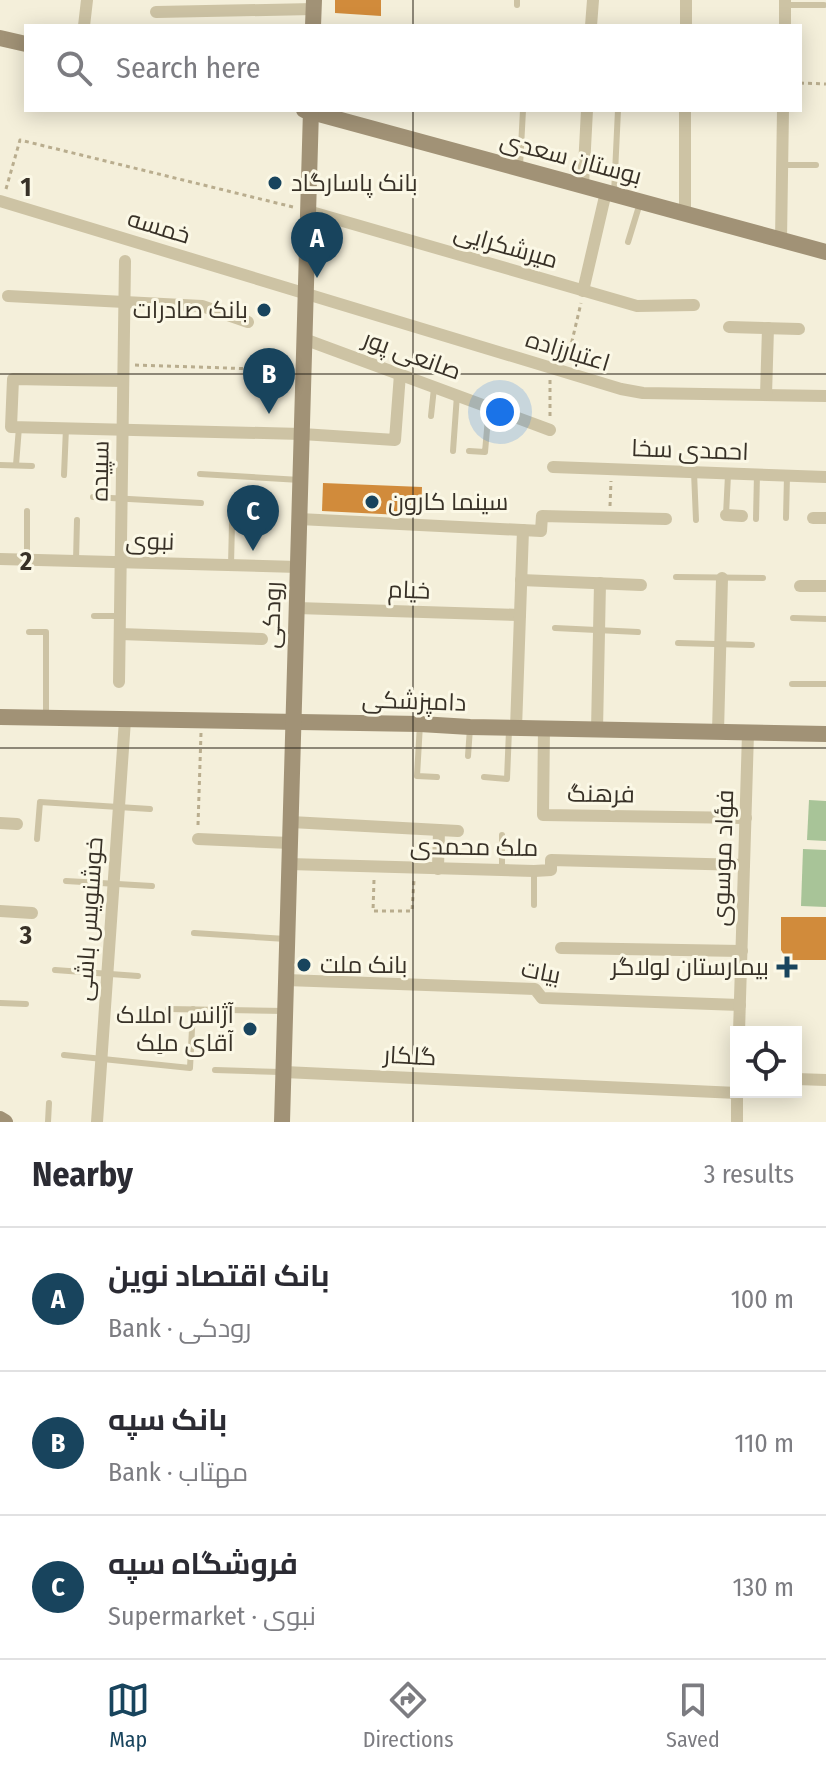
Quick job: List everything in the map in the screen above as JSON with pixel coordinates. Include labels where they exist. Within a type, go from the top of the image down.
[{"type":"main road","points":[[0,38],[24,44]]},
{"type":"main road","name":"رودکی","points":[[282,1122],[308,211],[308,112]]},
{"type":"main road","name":"بوستان سعدی","points":[[312,112],[826,252]]},
{"type":"main road","name":"دامپزشکی","points":[[0,717],[826,734]]},
{"type":"main road","points":[[0,1119],[5,1122]]},
{"type":"street","points":[[84,24],[87,0]]},
{"type":"street","points":[[591,24],[593,0]]},
{"type":"street","points":[[686,0],[686,24]]},
{"type":"street","points":[[785,2],[785,24]]},
{"type":"street","points":[[156,12],[314,12]]},
{"type":"street","points":[[583,186],[587,112]]},
{"type":"street","points":[[685,112],[685,214]]},
{"type":"street","points":[[781,240],[783,112]]},
{"type":"street","points":[[583,291],[610,193]]},
{"type":"street","name":"خمسه","points":[[1,202],[305,295]]},
{"type":"street","name":"میرشکرایی","points":[[308,211],[637,306],[694,305]]},
{"type":"street","name":"سپیده","points":[[119,682],[125,261]]},
{"type":"street","name":"اعتبارزاده","points":[[305,295],[621,389],[643,393],[826,396]]},
{"type":"street","points":[[8,296],[202,306],[248,322]]},
{"type":"street","points":[[729,327],[799,329]]},
{"type":"street","points":[[766,395],[768,328]]},
{"type":"street","name":"صانعی پور","points":[[304,339],[550,430]]},
{"type":"street","points":[[123,381],[13,379],[11,426],[302,434],[395,440],[400,374]]},
{"type":"street","name":"احمدی سخا","points":[[553,467],[826,477]]},
{"type":"street","points":[[726,515],[742,516]]},
{"type":"street","points":[[299,519],[541,531],[542,516],[666,519]]},
{"type":"street","points":[[513,728],[523,530]]},
{"type":"street","name":"نبوی","points":[[0,559],[298,567]]},
{"type":"street","points":[[718,732],[722,578]]},
{"type":"street","points":[[521,580],[641,585]]},
{"type":"street","points":[[597,730],[600,583]]},
{"type":"street","points":[[800,586],[826,586]]},
{"type":"street","name":"خیام","points":[[297,608],[520,615]]},
{"type":"street","points":[[120,634],[262,639]]},
{"type":"street","name":"خوشنویس باشی","points":[[97,1122],[125,720]]},
{"type":"street","name":"فرهنگ","points":[[544,728],[543,815],[746,818]]},
{"type":"street","name":"فؤاد موسوی","points":[[739,1026],[748,733]]},
{"type":"street","points":[[291,822],[458,831]]},
{"type":"street","points":[[0,823],[17,824]]},
{"type":"street","points":[[438,869],[439,830]]},
{"type":"street","points":[[198,839],[290,843]]},
{"type":"street","name":"ملک محمدی","points":[[289,864],[534,871],[551,870],[551,860],[744,865]]},
{"type":"street","points":[[0,911],[32,913]]},
{"type":"street","points":[[561,948],[742,951]]},
{"type":"street","name":"بیات","points":[[286,980],[535,989],[542,998],[740,1005]]},
{"type":"street","name":"گلکار","points":[[284,1072],[730,1092]]},
{"type":"street","points":[[802,1079],[826,1080]]},
{"type":"street","points":[[737,1098],[737,1122]]},
{"type":"lane","points":[[785,2],[824,5]]},
{"type":"lane","points":[[519,169],[523,112]]},
{"type":"lane","points":[[610,193],[618,112]]},
{"type":"lane","points":[[782,165],[816,165]]},
{"type":"lane","points":[[628,242],[640,201]]},
{"type":"lane","points":[[431,416],[434,387]]},
{"type":"lane","points":[[453,451],[457,395]]},
{"type":"lane","points":[[469,451],[485,452],[489,407]]},
{"type":"lane","points":[[16,465],[19,427]]},
{"type":"lane","points":[[64,475],[66,428]]},
{"type":"lane","points":[[0,465],[32,466]]},
{"type":"lane","points":[[694,472],[696,520]]},
{"type":"lane","points":[[726,515],[728,473]]},
{"type":"lane","points":[[200,474],[300,480]]},
{"type":"lane","points":[[756,519],[757,474]]},
{"type":"lane","points":[[786,518],[787,476]]},
{"type":"lane","points":[[93,497],[201,503]]},
{"type":"lane","points":[[27,511],[27,560]]},
{"type":"lane","points":[[76,561],[77,520]]},
{"type":"lane","points":[[231,565],[232,523]]},
{"type":"lane","points":[[676,577],[763,578]]},
{"type":"lane","points":[[94,616],[120,616]]},
{"type":"lane","points":[[793,618],[826,619]]},
{"type":"lane","points":[[555,628],[638,632]]},
{"type":"lane","points":[[29,632],[46,632],[46,718]]},
{"type":"lane","points":[[678,643],[752,645]]},
{"type":"lane","points":[[792,684],[826,684]]},
{"type":"lane","points":[[420,724],[417,776],[437,777]]},
{"type":"lane","points":[[468,756],[470,727]]},
{"type":"lane","points":[[484,777],[507,779],[513,728]]},
{"type":"lane","points":[[37,839],[40,802],[150,809]]},
{"type":"lane","points":[[502,835],[502,870]]},
{"type":"lane","points":[[534,871],[534,905]]},
{"type":"lane","points":[[66,881],[152,886]]},
{"type":"lane","points":[[194,933],[287,939]]},
{"type":"lane","points":[[55,970],[138,976]]},
{"type":"lane","points":[[0,1003],[26,1004]]},
{"type":"lane","points":[[168,1009],[285,1011]]},
{"type":"lane","points":[[64,1055],[190,1068],[193,1009]]},
{"type":"lane","points":[[215,1070],[284,1072]]},
{"type":"lane","points":[[48,1122],[49,1103]]},
{"type":"path","points":[[802,83],[826,84]]},
{"type":"path","points":[[1,202],[20,140],[308,211]]},
{"type":"path","points":[[564,372],[583,291]]},
{"type":"path","points":[[124,365],[303,371]]},
{"type":"path","points":[[610,518],[611,469]]},
{"type":"path","points":[[198,839],[201,721]]},
{"type":"path","points":[[374,867],[373,911],[412,911],[414,868]]},
{"type":"green space","points":[[809,800],[826,801],[826,841],[807,840]]},
{"type":"green space","points":[[803,849],[826,850],[826,907],[801,906]]},
{"type":"building","points":[[335,0],[381,0],[381,16],[335,13]]},
{"type":"building","name":"سینما کارون","points":[[323,483],[422,487],[421,516],[322,511]]},
{"type":"building","points":[[781,917],[826,917],[826,960],[787,960],[781,950]]},
{"type":"place","name":"بانک پاسارگاد","points":[[275,183]]},
{"type":"place","name":"بانک اقتصاد نوین","points":[[317,278]]},
{"type":"place","name":"بانک صادرات","points":[[264,310]]},
{"type":"place","name":"بانک سپه","points":[[269,414]]},
{"type":"place","name":"سینما کارون","points":[[372,502]]},
{"type":"place","name":"فروشگاه سپه","points":[[253,551]]},
{"type":"place","name":"بانک ملت","points":[[304,965]]},
{"type":"place","name":"بیمارستان لولاگر","points":[[787,967]]},
{"type":"place","name":"آژانس املاک آقای ملِک","points":[[250,1029]]}]
